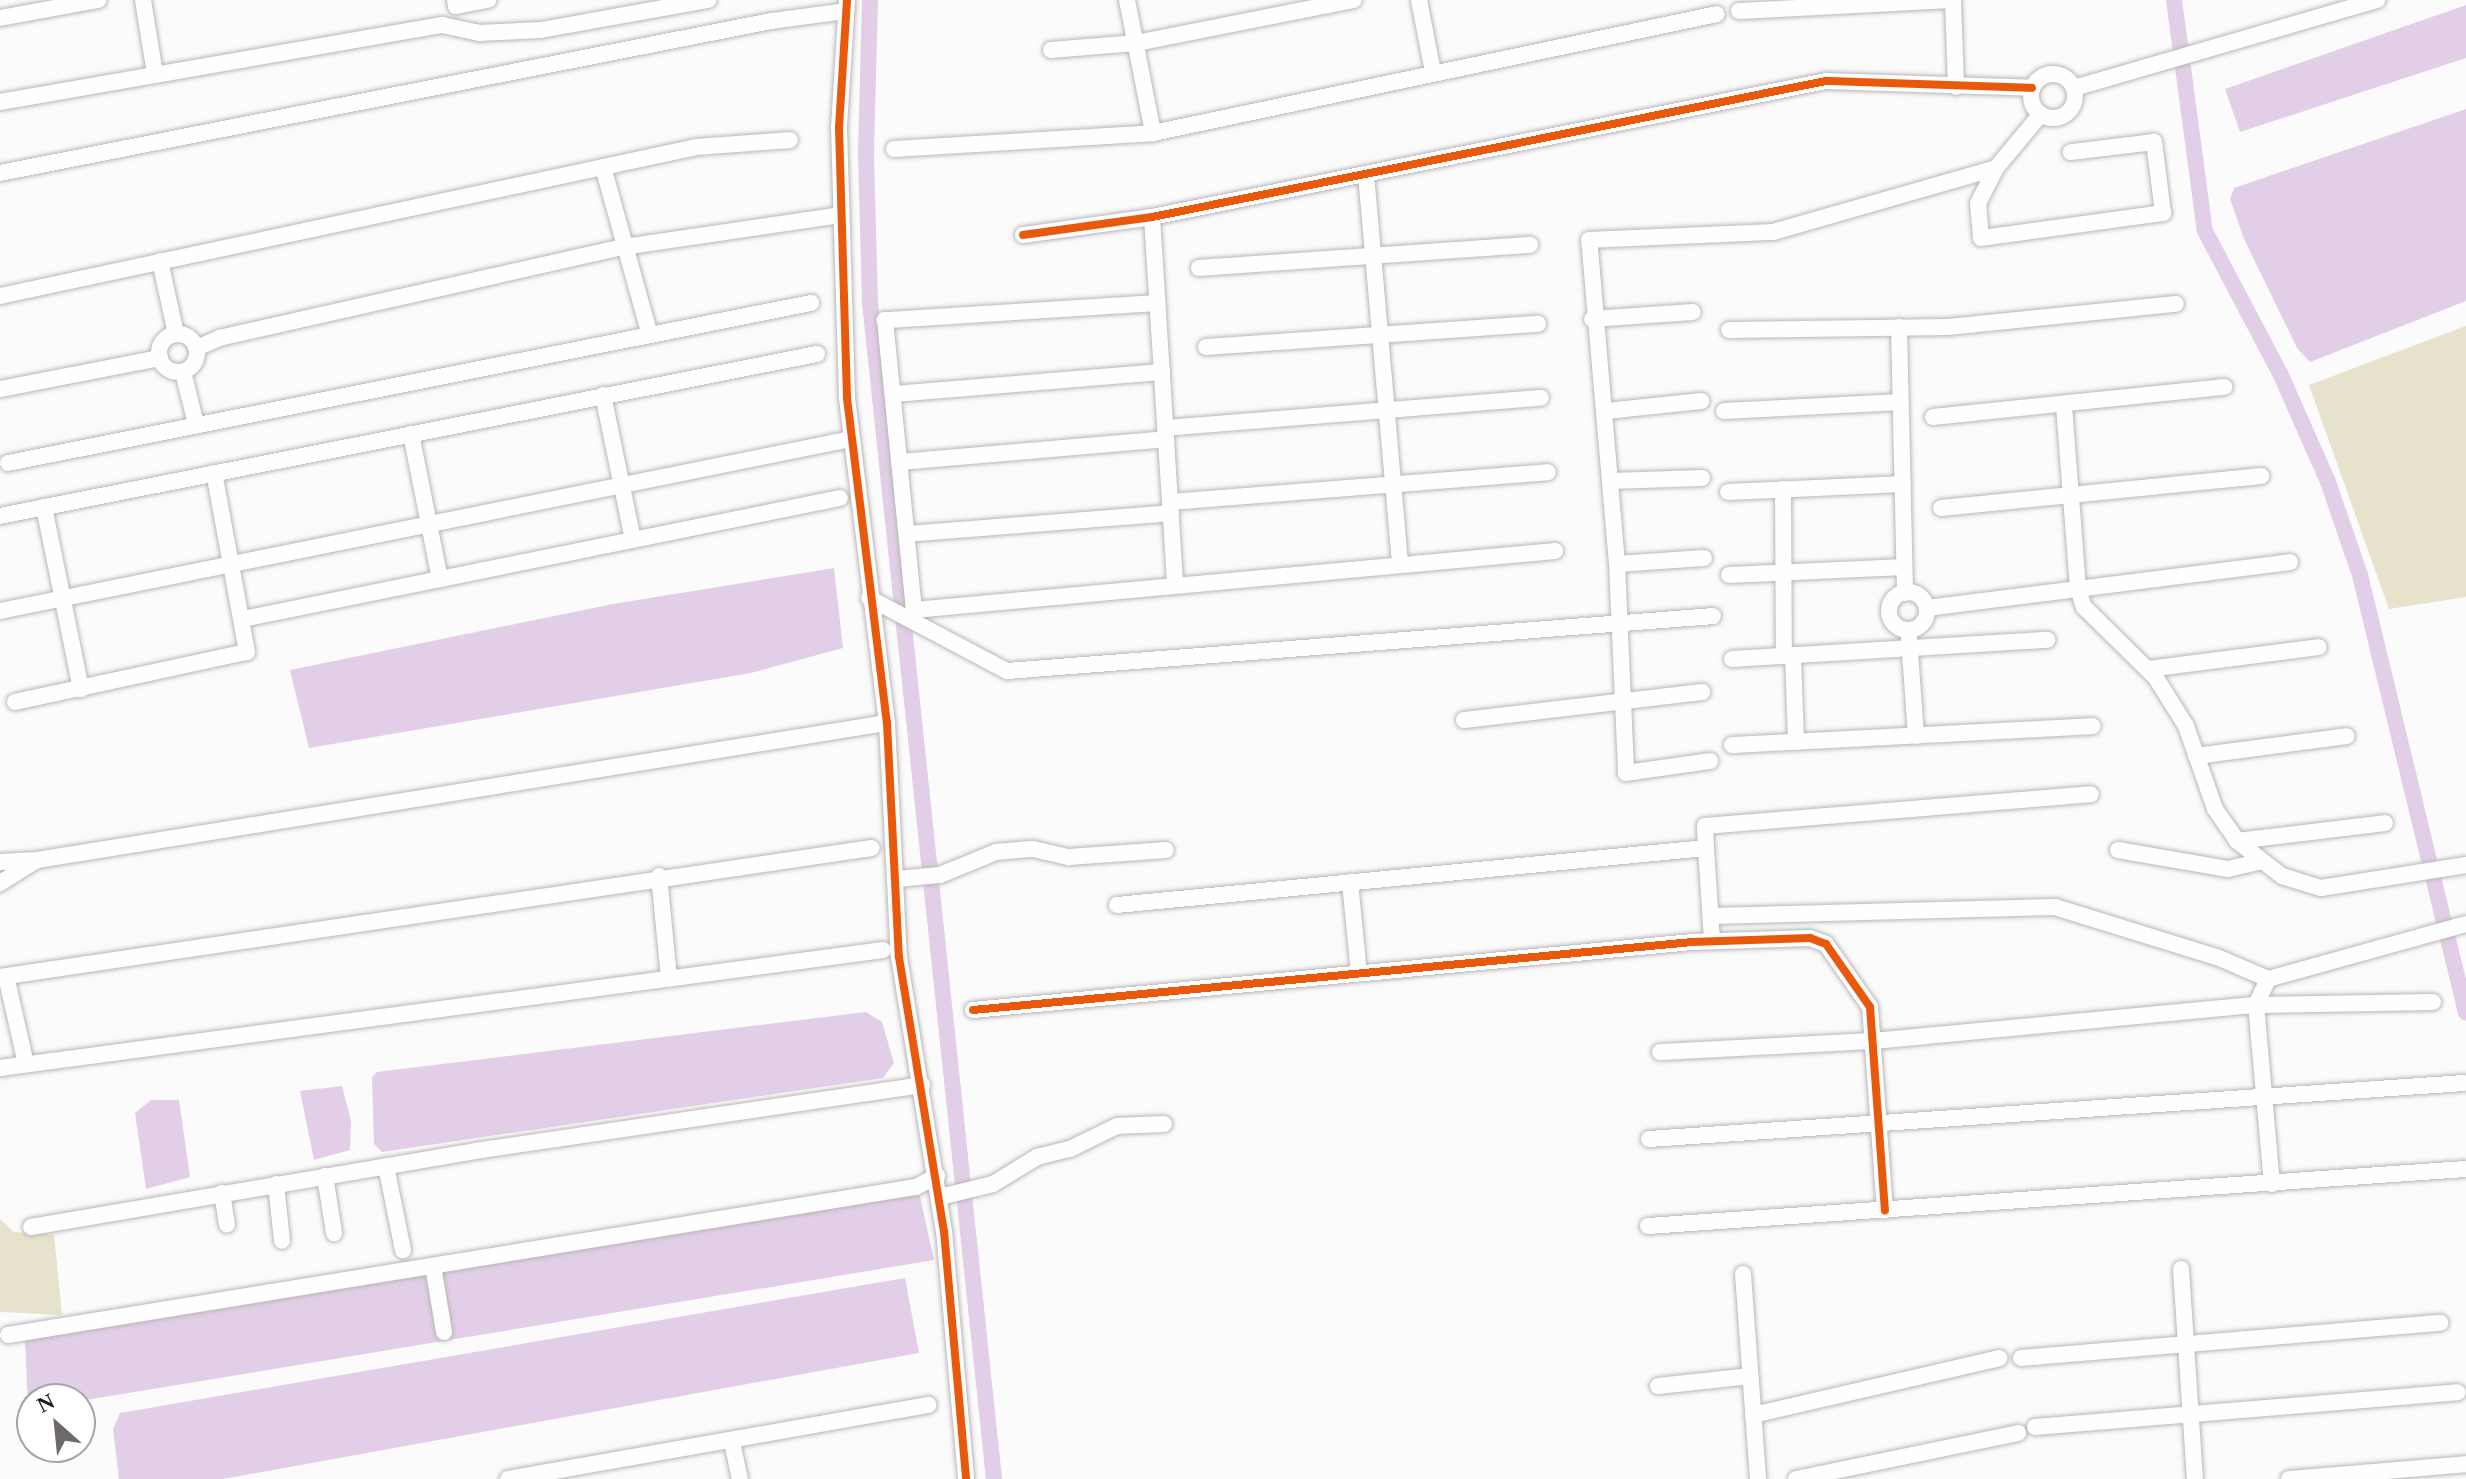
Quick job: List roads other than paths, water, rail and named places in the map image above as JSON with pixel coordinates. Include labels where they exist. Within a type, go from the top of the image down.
[{"type":"street","points":[[0,18],[98,0]]},
{"type":"street","points":[[143,0],[155,74]]},
{"type":"street","points":[[455,0],[456,6],[488,0]]},
{"type":"street","points":[[0,102],[442,25],[479,33],[526,31],[708,0]]},
{"type":"street","points":[[1127,0],[1153,133]]},
{"type":"street","points":[[1051,50],[1136,43],[1354,0]]},
{"type":"street","points":[[1419,0],[1433,72]]},
{"type":"street","points":[[1739,11],[1950,0],[1956,87]]},
{"type":"street","points":[[2074,88],[2156,68],[2377,0]]},
{"type":"street","points":[[0,173],[847,6],[839,128],[851,439],[869,598],[912,879],[899,957],[937,1176],[956,1194],[966,1479]]},
{"type":"street","points":[[894,149],[1153,133],[1717,14]]},
{"type":"street","points":[[2055,74],[2074,88],[2068,112],[2055,118],[2041,114],[2032,103],[2032,88],[2041,77],[2055,74]]},
{"type":"street","points":[[1023,235],[1152,217],[1826,81],[2032,88]]},
{"type":"street","points":[[2041,114],[1996,168],[1978,203],[1981,238],[2163,213],[2154,142],[2071,152]]},
{"type":"street","points":[[0,296],[697,147],[790,140]]},
{"type":"street","points":[[603,167],[649,332]]},
{"type":"street","points":[[1710,761],[1626,773],[1617,564],[1606,411],[1592,319],[1589,240],[1773,232],[1996,168]]},
{"type":"street","points":[[1366,174],[1400,565]]},
{"type":"street","points":[[197,348],[219,338],[624,247],[841,215]]},
{"type":"street","points":[[1152,217],[1175,584]]},
{"type":"street","points":[[1199,268],[1530,245]]},
{"type":"street","points":[[160,261],[176,334]]},
{"type":"street","points":[[8,463],[649,332],[811,303]]},
{"type":"street","points":[[1157,303],[885,320],[914,610],[1555,551]]},
{"type":"street","points":[[1729,330],[1948,327],[2176,304]]},
{"type":"street","points":[[1592,319],[1693,312]]},
{"type":"street","points":[[1206,347],[1538,324]]},
{"type":"street","points":[[1899,327],[1905,593]]},
{"type":"street","points":[[176,334],[189,337],[197,348],[192,367],[183,372],[168,370],[160,358],[162,343],[176,334]]},
{"type":"street","points":[[0,516],[817,354]]},
{"type":"street","points":[[0,389],[160,358]]},
{"type":"street","points":[[183,372],[196,424]]},
{"type":"street","points":[[893,394],[1162,372]]},
{"type":"street","points":[[1933,417],[2064,406],[2224,387]]},
{"type":"street","points":[[603,395],[633,540]]},
{"type":"street","points":[[899,462],[1387,410],[1541,398]]},
{"type":"street","points":[[1606,411],[1701,401]]},
{"type":"street","points":[[1724,411],[1901,402]]},
{"type":"street","points":[[2064,406],[2078,589],[2092,619],[2148,669],[2186,726],[2215,809],[2237,841],[2258,862],[2321,888],[2466,865]]},
{"type":"street","points":[[411,434],[440,579]]},
{"type":"street","points":[[0,611],[851,439]]},
{"type":"street","points":[[907,534],[1393,484],[1548,472]]},
{"type":"street","points":[[15,702],[241,656],[248,647],[214,473]]},
{"type":"street","points":[[1941,508],[2261,476]]},
{"type":"street","points":[[1610,481],[1702,478]]},
{"type":"street","points":[[1728,492],[1903,484]]},
{"type":"street","points":[[1783,489],[1789,656],[1796,742]]},
{"type":"street","points":[[243,619],[840,498]]},
{"type":"street","points":[[44,507],[81,689]]},
{"type":"street","points":[[1617,564],[1704,558]]},
{"type":"street","points":[[1927,608],[2290,562]]},
{"type":"street","points":[[1729,575],[1904,567]]},
{"type":"street","points":[[1909,640],[1926,618],[1927,608],[1922,598],[1905,593],[1893,600],[1889,610],[1891,621],[1909,640],[1916,736]]},
{"type":"street","points":[[869,598],[1007,671],[1713,616]]},
{"type":"street","points":[[1732,659],[1789,656],[1909,640],[2047,640]]},
{"type":"street","points":[[2148,669],[2319,647]]},
{"type":"street","points":[[1464,720],[1702,692]]},
{"type":"street","points":[[0,862],[37,860],[887,723]]},
{"type":"street","points":[[1732,745],[2092,726]]},
{"type":"street","points":[[2196,756],[2347,736]]},
{"type":"street","points":[[1712,940],[1705,826],[2091,794]]},
{"type":"street","points":[[2237,841],[2385,823]]},
{"type":"street","points":[[26,1064],[3,976],[659,876],[872,848]]},
{"type":"street","points":[[1117,905],[1706,848]]},
{"type":"street","points":[[912,879],[996,852],[1033,849],[1069,857],[1166,850]]},
{"type":"street","points":[[2118,850],[2228,869],[2258,862]]},
{"type":"street","points":[[0,883],[37,860]]},
{"type":"street","points":[[659,876],[669,978]]},
{"type":"street","points":[[1350,882],[1359,973]]},
{"type":"street","points":[[1711,916],[2021,904],[2055,907],[2217,957],[2268,979],[2466,924]]},
{"type":"street","points":[[973,1010],[1712,940],[1791,937],[1826,944],[1870,1007],[1885,1210]]},
{"type":"street","points":[[0,1068],[883,950]]},
{"type":"street","points":[[2268,979],[2256,1005],[2272,1184]]},
{"type":"street","points":[[1660,1052],[1873,1041],[2256,1005],[2433,1002]]},
{"type":"street","points":[[1649,1139],[2464,1083]]},
{"type":"street","points":[[31,1227],[386,1166],[922,1085]]},
{"type":"street","points":[[956,1194],[1100,1132],[1164,1124]]},
{"type":"street","points":[[386,1166],[403,1250]]},
{"type":"street","points":[[1648,1226],[2466,1169]]},
{"type":"street","points":[[325,1176],[334,1233]]},
{"type":"street","points":[[8,1335],[916,1187],[937,1176]]},
{"type":"street","points":[[276,1184],[282,1241]]},
{"type":"street","points":[[222,1193],[227,1225]]},
{"type":"street","points":[[433,1266],[444,1332]]},
{"type":"street","points":[[2181,1269],[2195,1479]]},
{"type":"street","points":[[1743,1274],[1758,1479]]},
{"type":"street","points":[[2021,1358],[2441,1323]]},
{"type":"street","points":[[1753,1415],[2000,1358]]},
{"type":"street","points":[[1658,1386],[1750,1376]]},
{"type":"street","points":[[2035,1427],[2458,1392]]},
{"type":"street","points":[[517,1478],[929,1405]]},
{"type":"street","points":[[1796,1479],[2018,1433]]},
{"type":"street","points":[[732,1442],[740,1479]]},
{"type":"street","points":[[2289,1479],[2466,1464]]},
{"type":"waterway","points":[[870,0],[866,158],[870,303],[994,1479]]},
{"type":"waterway","points":[[2174,0],[2205,231],[2280,373],[2328,482],[2360,575],[2466,1012]]}]
